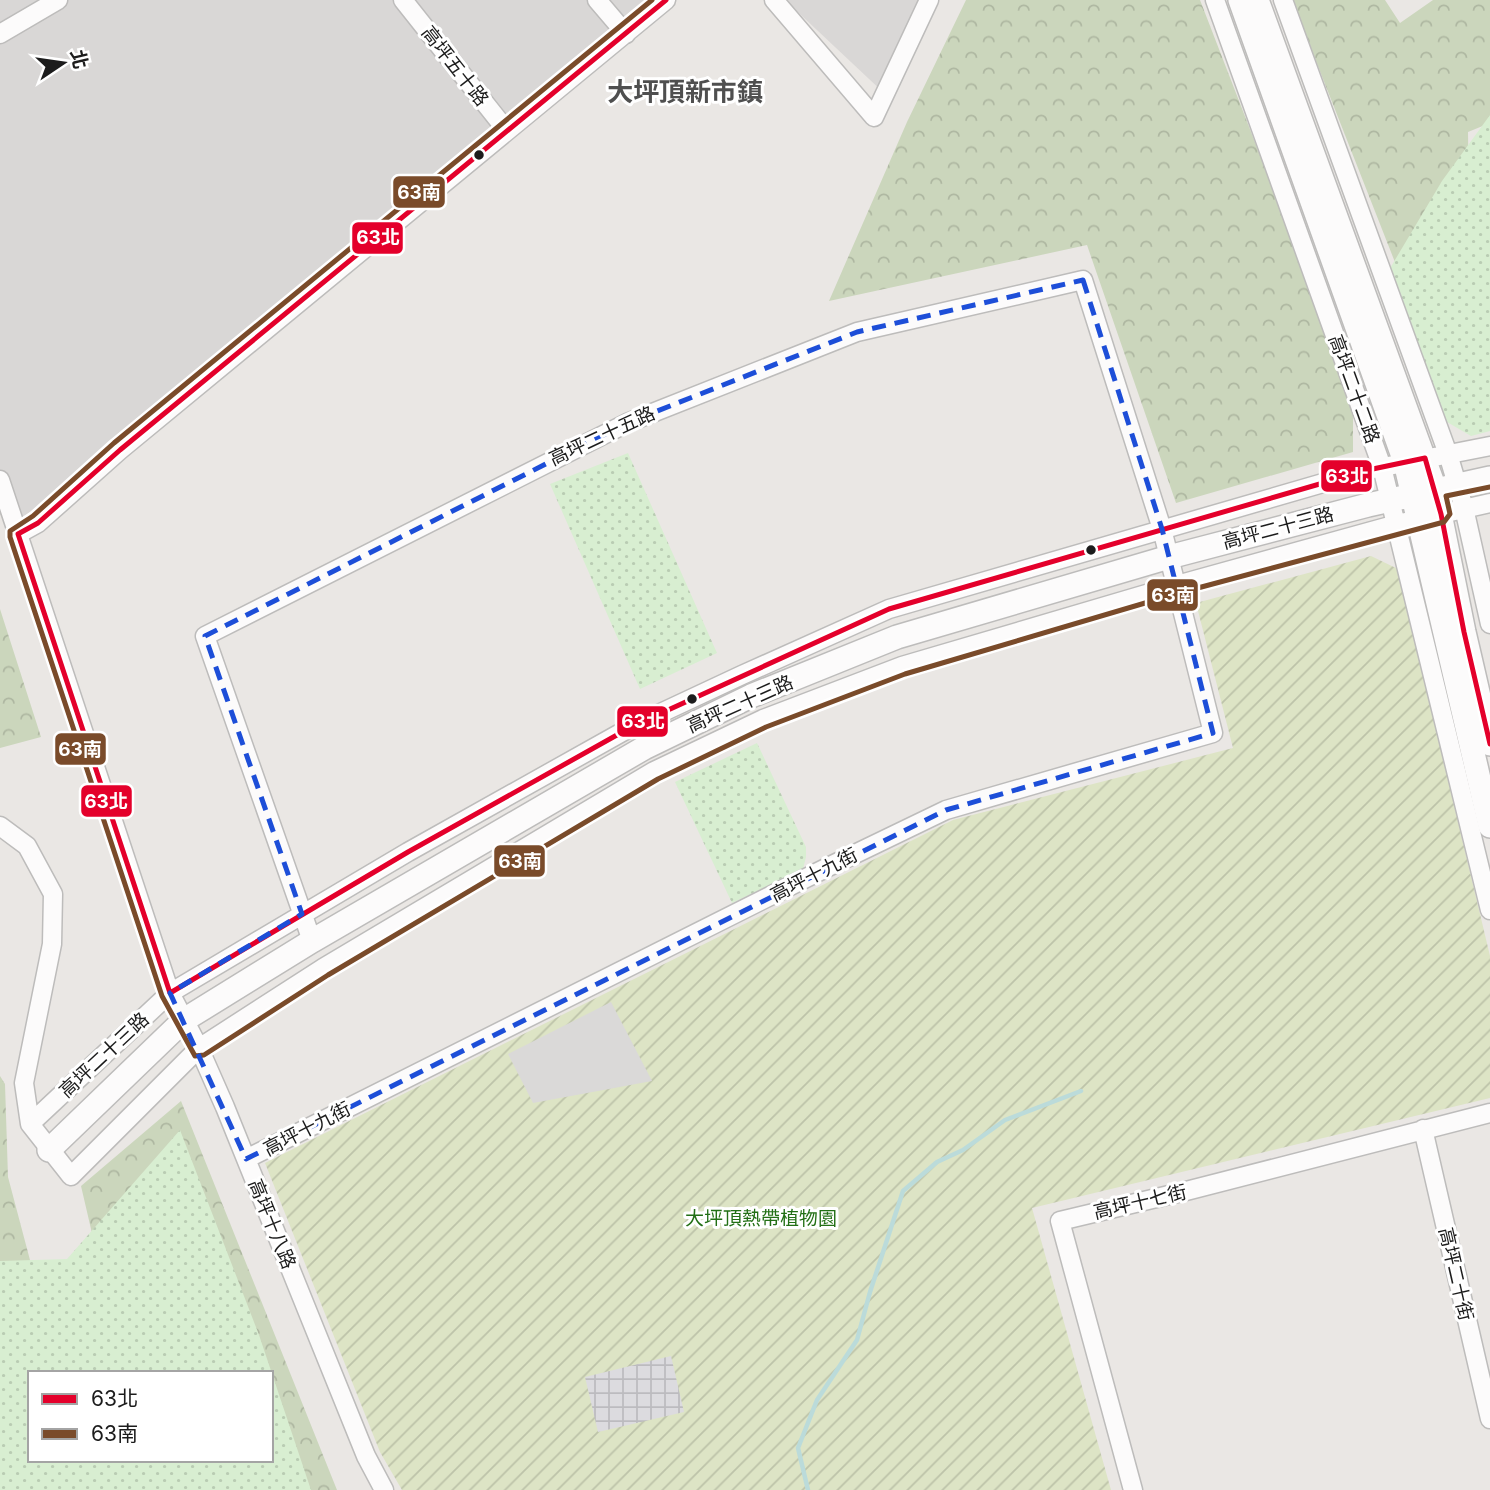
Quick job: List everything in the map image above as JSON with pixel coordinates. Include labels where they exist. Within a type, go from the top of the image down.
[{"type":"street","points":[[0,34],[58,0]]},
{"type":"street","name":"高坪五十路","points":[[403,0],[507,131]]},
{"type":"street","points":[[597,0],[626,34]]},
{"type":"street","points":[[18,534],[38,523],[120,450],[666,0]]},
{"type":"street","points":[[774,0],[874,117],[929,0]]},
{"type":"street","name":"高坪二十二路","points":[[1215,0],[1382,467],[1424,492],[1464,508],[1490,625]]},
{"type":"street","name":"高坪二十二路","points":[[1240,0],[1426,458]]},
{"type":"street","name":"高坪二十二路","points":[[1257,0],[1426,458]]},
{"type":"street","name":"高坪二十二路","points":[[1283,0],[1426,458],[1424,492],[1408,522],[1445,636],[1490,744]]},
{"type":"street","name":"高坪二十五路","points":[[312,941],[205,636],[627,422],[857,332],[1083,280],[1162,529]]},
{"type":"street","name":"高坪二十三路","points":[[30,1124],[170,993],[302,914],[633,726],[877,614],[1382,467],[1490,446]]},
{"type":"street","name":"高坪二十三路","points":[[1490,478],[1424,492],[1170,557],[897,636],[751,696],[644,748],[312,941],[184,1020],[49,1150],[71,1176],[198,1048],[323,968],[654,771],[762,719],[902,666],[1177,585],[1408,522],[1490,503]]},
{"type":"street","name":"高坪十八路","points":[[0,480],[170,993],[198,1048],[246,1159],[366,1456],[384,1490]]},
{"type":"street","name":"高坪二十二路","points":[[1424,492],[1441,514],[1445,636],[1490,910]]},
{"type":"street","name":"高坪十九街","points":[[246,1159],[946,810],[1213,733],[1162,529]]},
{"type":"street","points":[[1445,636],[1490,625]]},
{"type":"street","name":"高坪二十二路","points":[[1445,636],[1490,826]]},
{"type":"street","points":[[0,826],[27,846],[53,894],[51,944],[24,1083],[30,1124],[49,1150]]},
{"type":"street","name":"高坪十七街","points":[[1133,1490],[1060,1221],[1490,1113]]},
{"type":"street","name":"高坪二十街","points":[[1423,1129],[1490,1419]]},
{"type":"highlighted area","points":[[1083,280],[1162,529],[1213,733],[946,810],[246,1159],[170,993],[302,914],[205,636],[627,423],[857,332]]},
{"type":"shaded area","points":[[0,0],[666,0],[38,523],[0,515]]},
{"type":"shaded area","points":[[785,0],[939,0],[885,94]]},
{"type":"shaded area","points":[[611,1002],[652,1081],[533,1103],[508,1054]]},
{"type":"shaded area","points":[[671,1356],[684,1412],[598,1432],[585,1377]]},
{"type":"green space","points":[[966,0],[1200,0],[1331,339],[1353,413],[1353,452],[1176,503],[1087,245],[829,301],[907,122]]},
{"type":"green space","points":[[1292,0],[1385,0],[1400,23],[1433,0],[1490,0],[1490,123],[1468,132],[1469,203],[1400,275]]},
{"type":"green space","points":[[1490,115],[1490,431],[1471,436],[1447,422],[1389,270],[1442,181]]},
{"type":"green space","points":[[628,453],[717,653],[640,689],[550,484]]},
{"type":"green space","name":"大坪頂熱帶植物園","points":[[1371,556],[1398,569],[1490,956],[1490,1098],[1032,1208],[1111,1490],[402,1490],[380,1452],[265,1163],[953,820],[1233,748],[1196,603]]},
{"type":"green space","points":[[0,609],[41,737],[0,748]]},
{"type":"green space","points":[[757,743],[806,847],[806,857],[803,869],[732,903],[675,782]]},
{"type":"green space","points":[[0,1076],[5,1084],[8,1177],[39,1294],[0,1346]]},
{"type":"green space","points":[[181,1101],[337,1490],[0,1490],[0,1415],[28,1457],[28,1462],[273,1462],[273,1371],[260,1371],[118,1345],[81,1186]]},
{"type":"green space","points":[[180,1130],[271,1371],[28,1371],[28,1462],[273,1462],[273,1377],[311,1490],[0,1490],[0,1261],[67,1259]]},
{"type":"waterway","points":[[808,1490],[798,1448],[817,1400],[857,1340],[903,1191],[937,1162],[963,1150],[1005,1120],[1081,1091]]},
{"type":"transit line","name":"63南","points":[[652,0],[114,443],[33,516],[10,531],[162,996],[195,1056],[204,1055],[328,975],[658,779],[766,727],[905,674],[1179,593],[1444,522],[1450,514],[1446,496],[1490,487]]},
{"type":"transit line","name":"63北","points":[[666,0],[120,450],[38,523],[18,534],[170,993],[408,852],[633,726],[889,609],[1368,470],[1425,458],[1441,514],[1490,744]]},
{"type":"district","name":"大坪頂新市鎮","points":[[685,91]]}]
